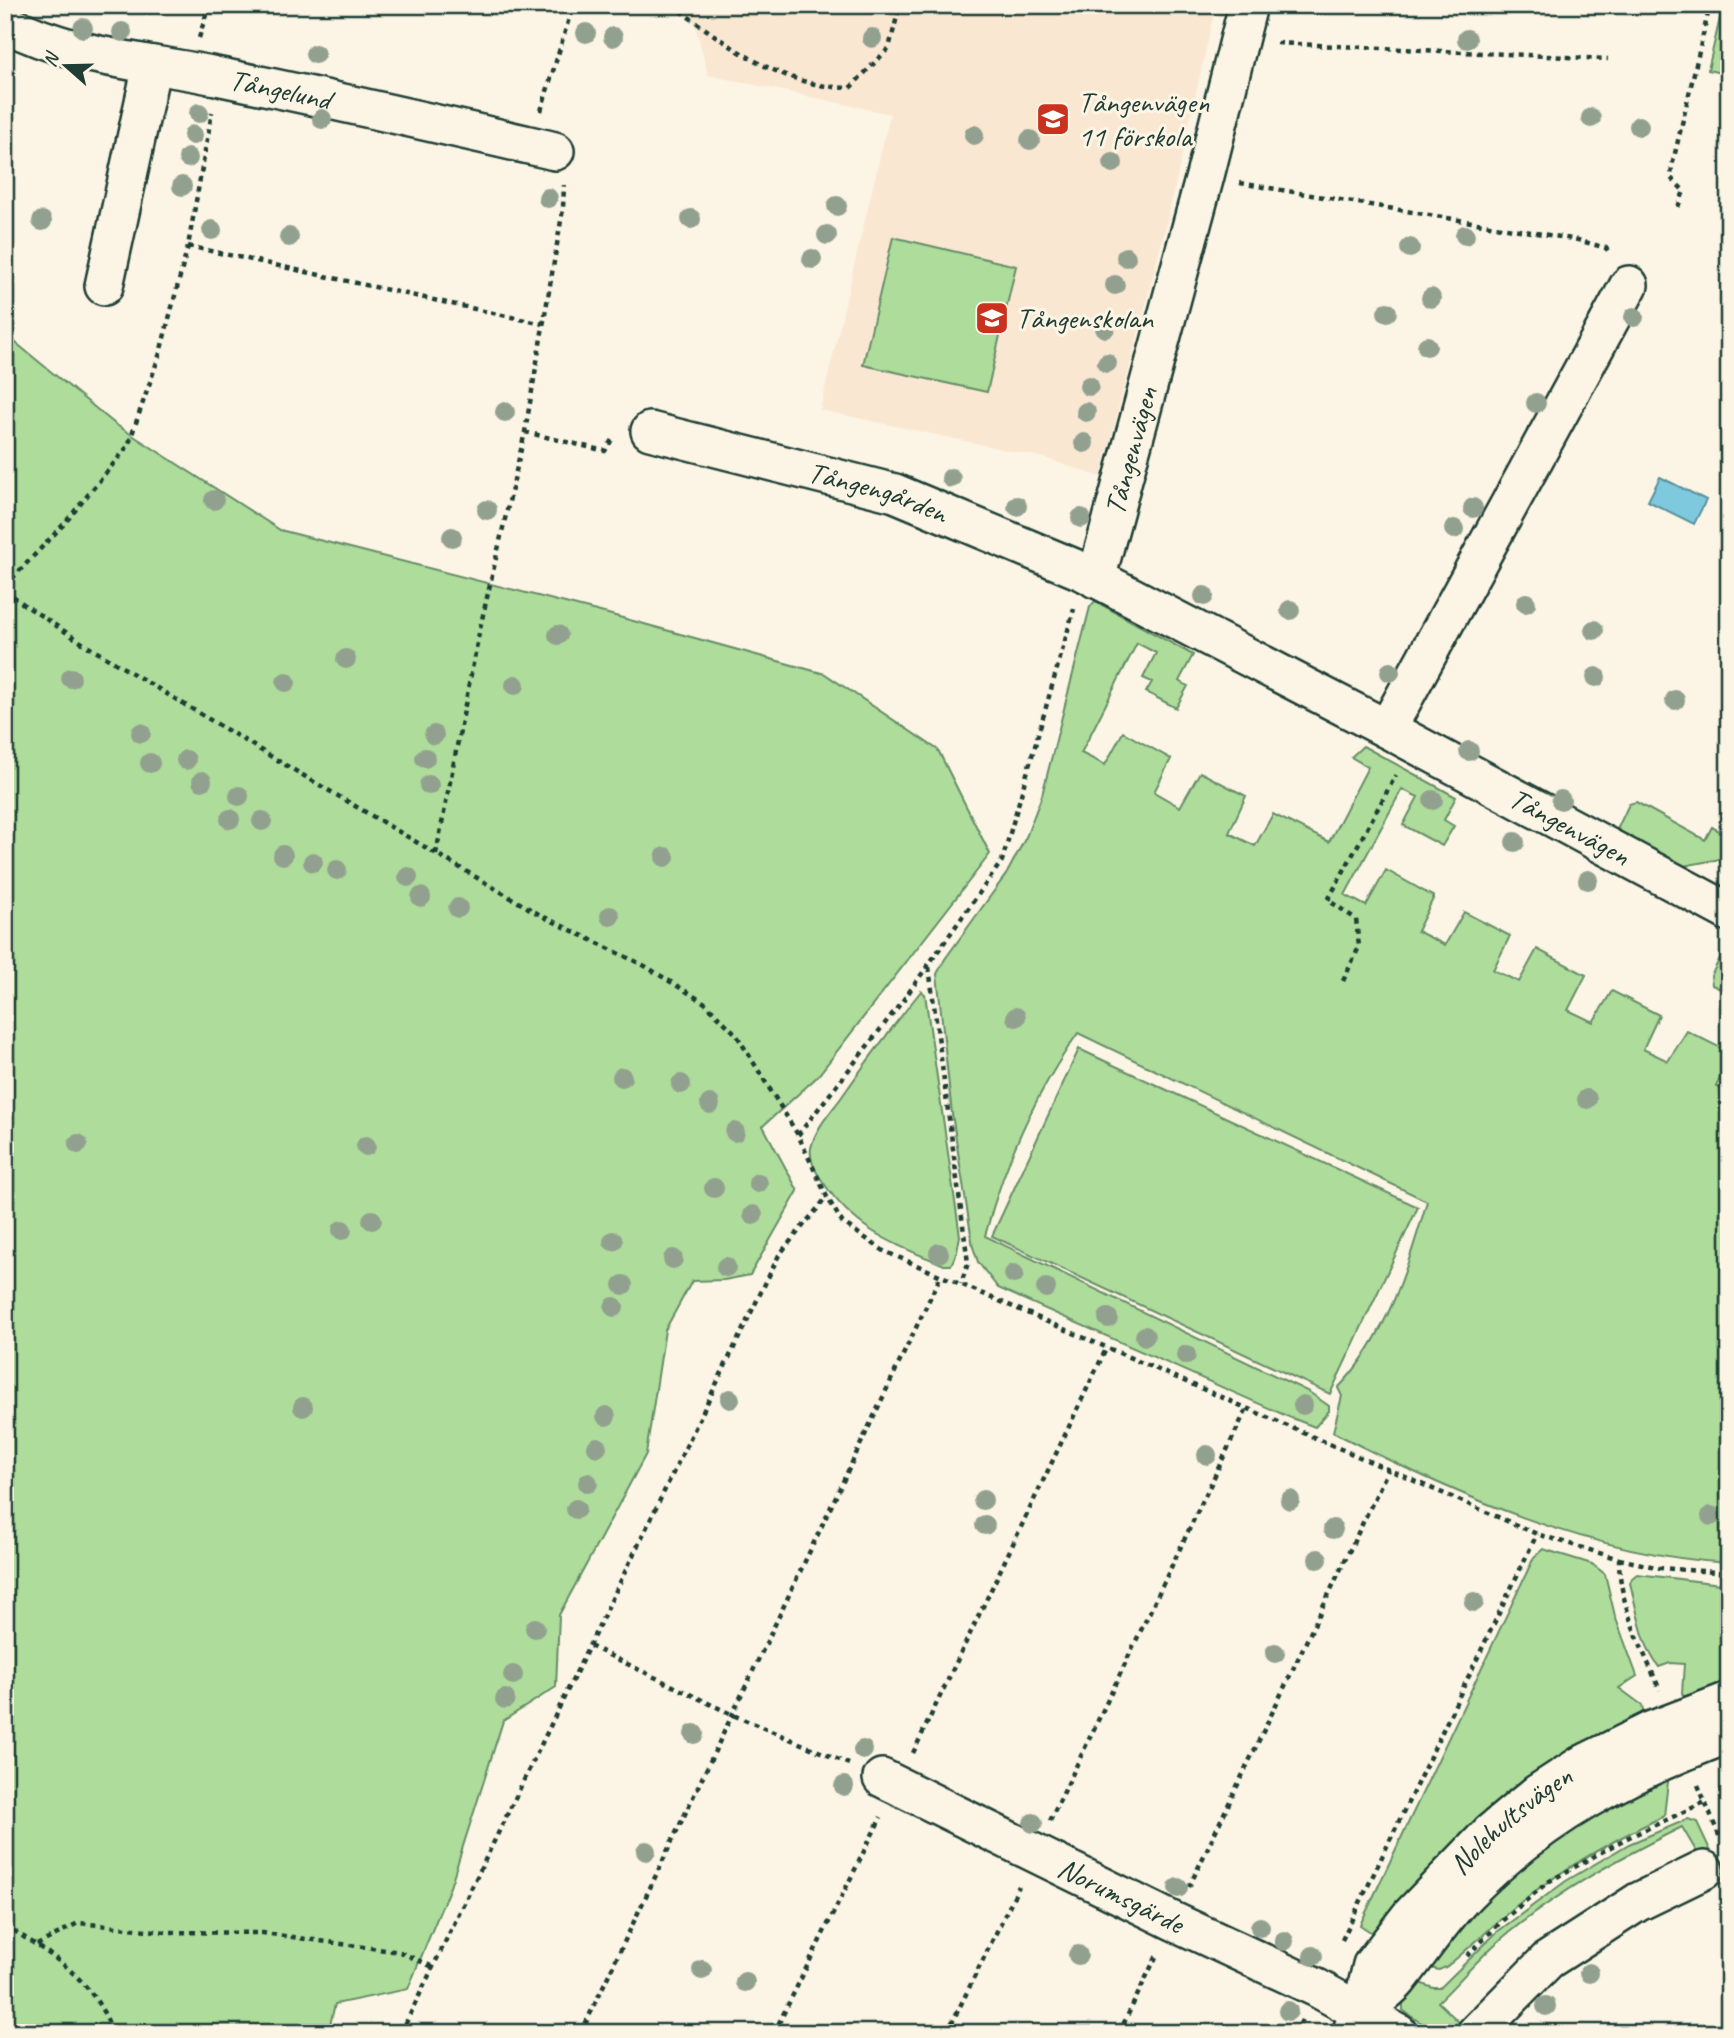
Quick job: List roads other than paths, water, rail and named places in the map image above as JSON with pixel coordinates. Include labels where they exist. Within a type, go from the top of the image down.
[{"type":"street","name":"Tångenvägen","points":[[1248,5],[1205,176],[1090,576],[1725,899]]},
{"type":"street","name":"Tångelund","points":[[5,23],[30,37],[70,50],[219,77],[543,148]]},
{"type":"street","points":[[104,286],[152,65]]},
{"type":"street","points":[[1400,736],[1629,285]]},
{"type":"street","name":"Tångengården","points":[[650,431],[895,493],[1090,576]]},
{"type":"street","name":"Nolehultsvägen","points":[[1356,2022],[1372,1965],[1410,1915],[1489,1832],[1538,1793],[1581,1765],[1650,1731],[1729,1701]]},
{"type":"street","name":"Nolehultsvägen","points":[[1356,2022],[1396,1982],[1423,1944],[1467,1893],[1520,1845],[1570,1808],[1616,1782],[1680,1752],[1729,1734]]},
{"type":"street","name":"Norumsgärde","points":[[890,1781],[1173,1921],[1317,1988],[1356,2022],[1398,2033]]},
{"type":"street","points":[[1476,2033],[1548,1960],[1637,1902],[1714,1858]]},
{"type":"water","points":[[1660,477],[1706,500],[1694,524],[1648,501]]},
{"type":"place","name":"Tångenvägen 11 förskola","points":[[1053,119]]},
{"type":"place","name":"Tångenskolan","points":[[992,318]]}]
